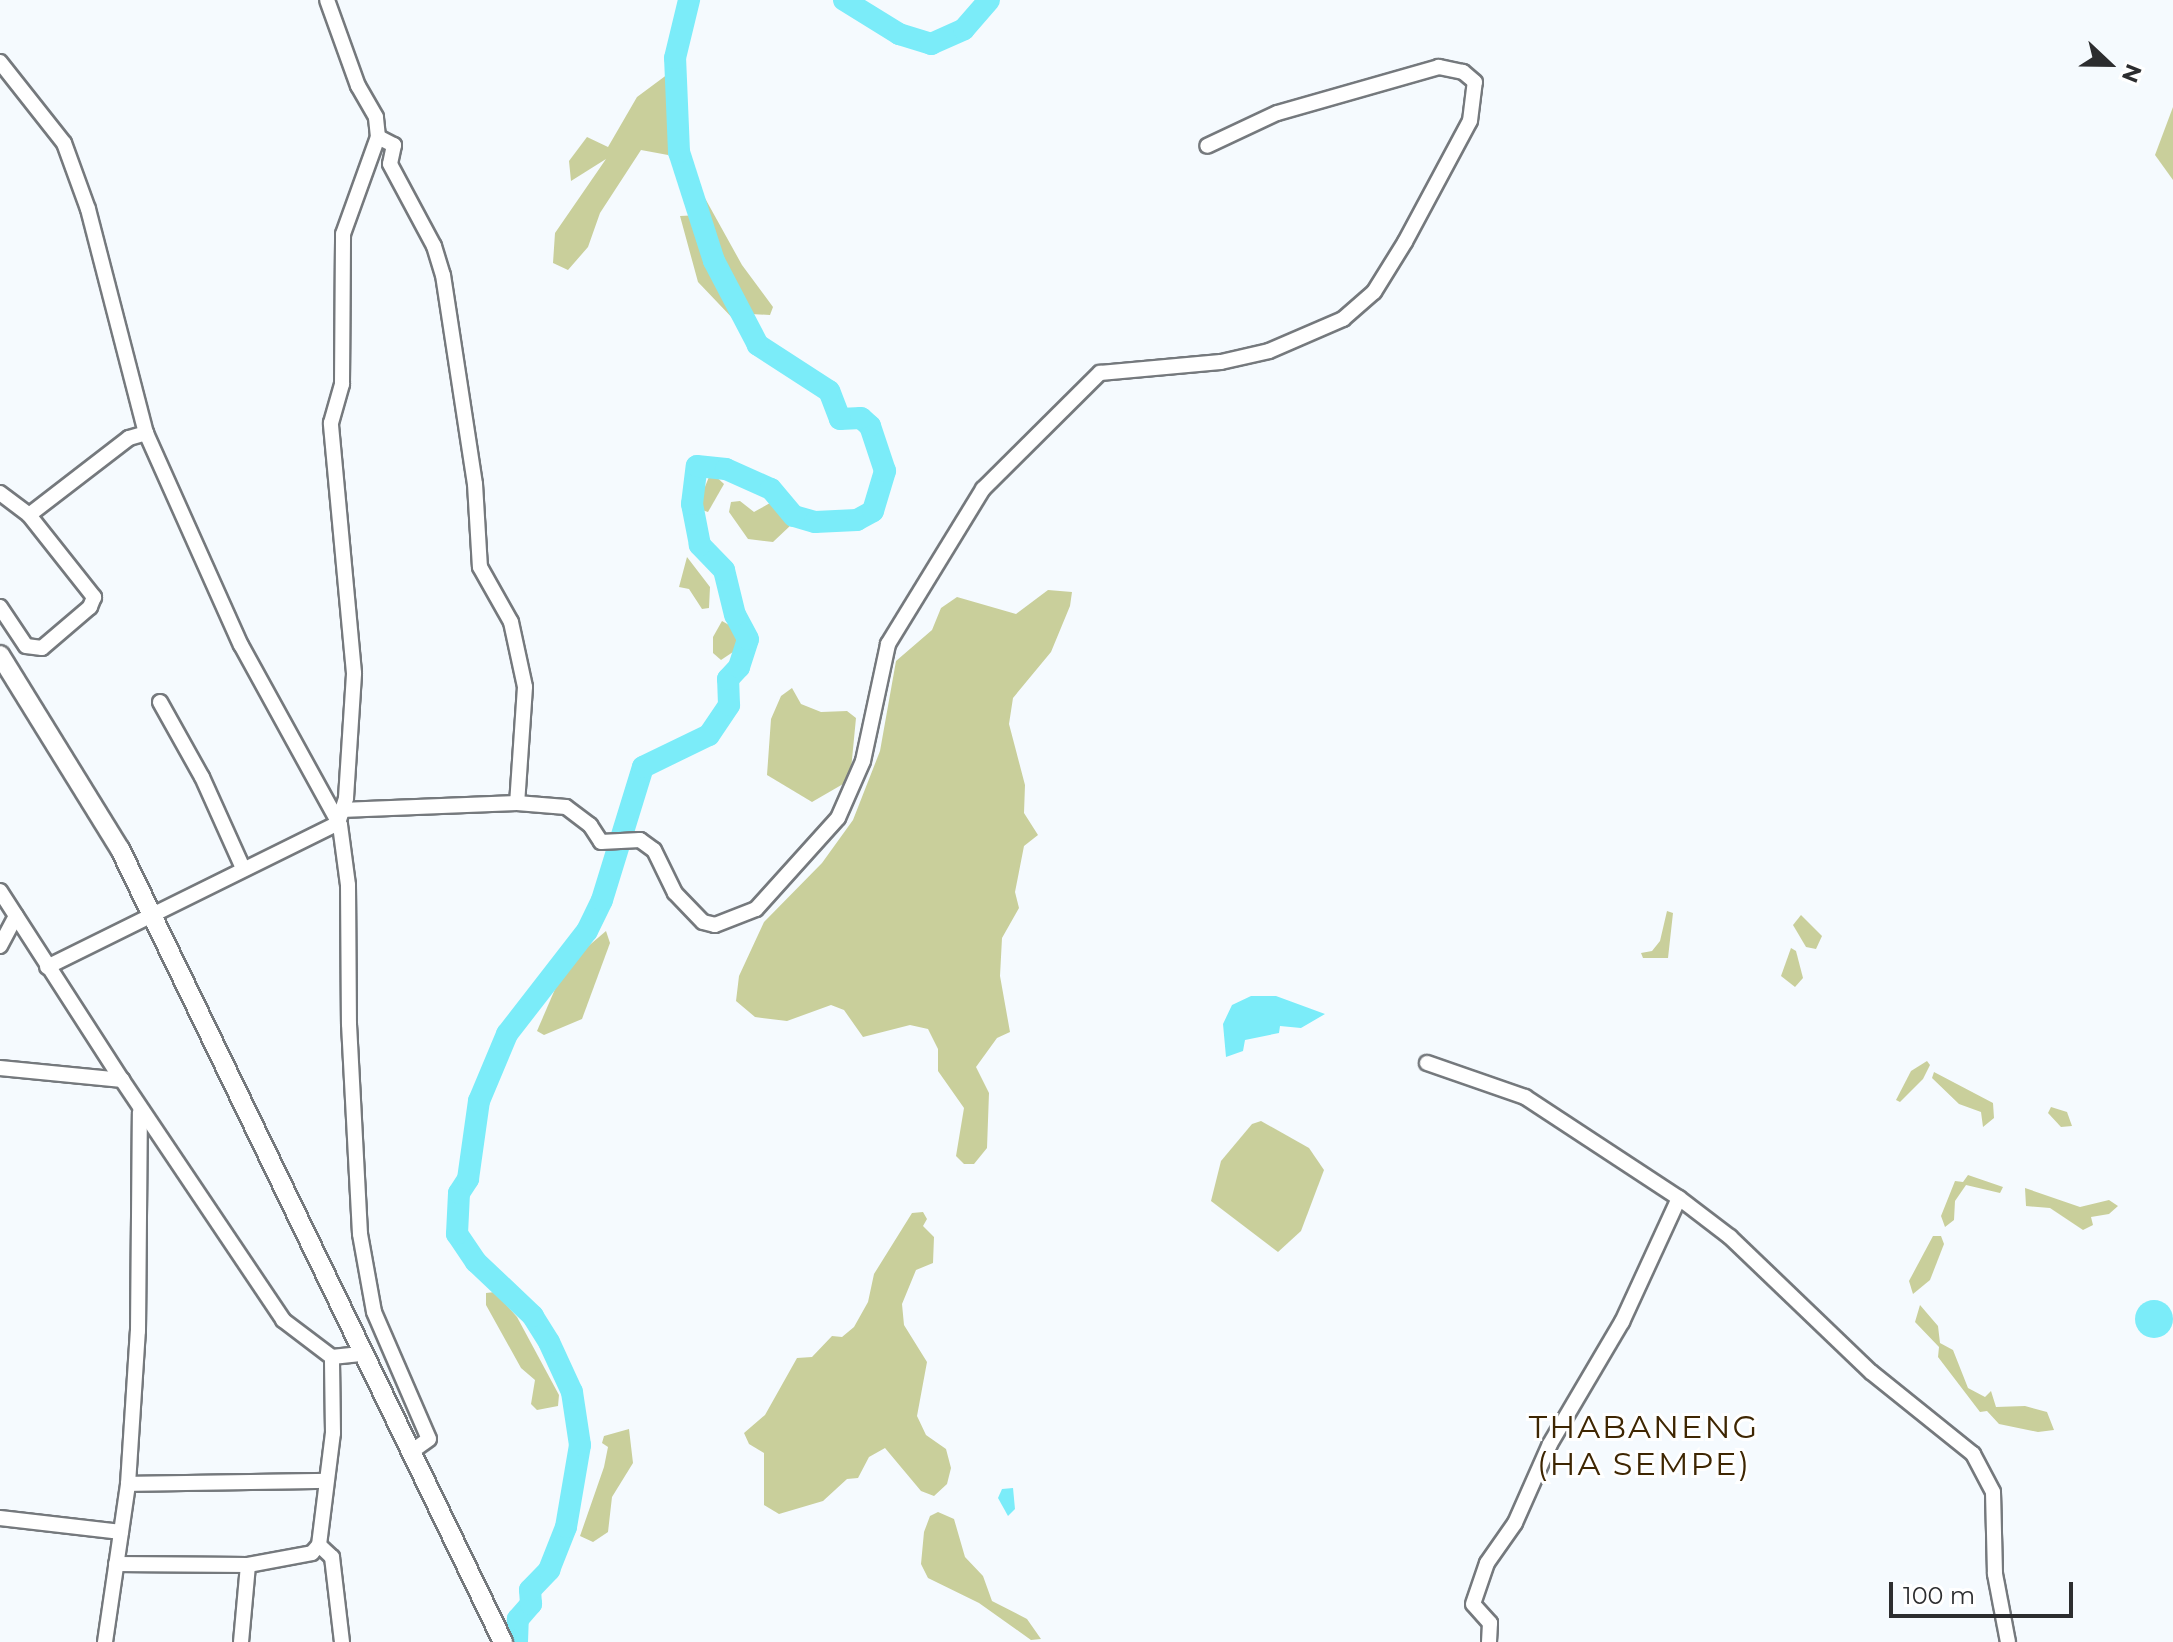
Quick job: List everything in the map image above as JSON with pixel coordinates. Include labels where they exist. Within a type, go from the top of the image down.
[{"type":"main road","points":[[0,655],[120,849],[502,1640]]},
{"type":"street","points":[[327,0],[358,86],[376,117],[378,137],[358,181],[343,234],[342,384],[331,423],[354,673],[350,779],[340,817],[348,885],[349,1024],[360,1234],[374,1312],[429,1439],[411,1452]]},
{"type":"street","points":[[0,62],[64,143],[92,223],[146,433],[252,667],[340,817]]},
{"type":"street","points":[[47,967],[340,817],[517,803],[566,807],[590,825],[601,842],[640,840],[654,850],[675,893],[703,922],[715,925],[756,909],[838,818],[863,761],[888,644],[983,489],[1100,373],[1221,362],[1269,351],[1343,319],[1374,292],[1405,242],[1470,121],[1475,82],[1463,72],[1439,67],[1277,113],[1207,146]]},
{"type":"street","points":[[378,137],[394,145],[390,164],[411,212],[434,246],[443,275],[475,484],[480,567],[511,622],[525,687],[517,803]]},
{"type":"street","points":[[29,515],[129,438],[146,433]]},
{"type":"street","points":[[0,493],[29,515],[94,597],[90,607],[42,648],[26,646],[0,607]]},
{"type":"street","points":[[160,702],[242,866]]},
{"type":"street","points":[[0,891],[140,1112],[283,1320],[332,1357],[363,1354]]},
{"type":"street","points":[[0,946],[16,916]]},
{"type":"street","points":[[1427,1063],[1525,1097],[1679,1198],[1730,1237],[1871,1372],[1973,1454],[1993,1492],[1995,1574],[2008,1642]]},
{"type":"street","points":[[0,1068],[122,1080]]},
{"type":"street","points":[[105,1642],[128,1484],[142,1240],[140,1112]]},
{"type":"street","points":[[1489,1642],[1490,1623],[1473,1604],[1487,1563],[1515,1523],[1550,1444],[1622,1322],[1679,1198]]},
{"type":"street","points":[[116,1564],[248,1565],[303,1558],[319,1545],[333,1433],[332,1357]]},
{"type":"street","points":[[128,1484],[325,1481]]},
{"type":"street","points":[[0,1518],[121,1532]]},
{"type":"street","points":[[319,1545],[332,1557],[342,1642]]},
{"type":"street","points":[[241,1642],[248,1565]]},
{"type":"green space","points":[[668,74],[675,129],[668,155],[641,150],[600,213],[588,247],[568,270],[553,263],[555,233],[606,159],[571,181],[569,161],[587,137],[608,147],[637,97]]},
{"type":"green space","points":[[2173,107],[2173,180],[2155,155]]},
{"type":"green space","points":[[696,182],[742,265],[773,307],[770,315],[751,314],[738,324],[698,282],[680,216],[700,215],[691,183]]},
{"type":"green space","points":[[711,472],[724,484],[708,512],[699,509]]},
{"type":"green space","points":[[740,501],[754,512],[770,503],[791,525],[773,542],[748,539],[729,512],[731,502]]},
{"type":"green space","points":[[687,557],[710,587],[709,608],[702,609],[689,589],[679,587]]},
{"type":"green space","points":[[1048,590],[1072,592],[1070,606],[1051,652],[1013,698],[1009,724],[1025,785],[1024,813],[1038,835],[1024,846],[1015,892],[1019,908],[1002,938],[1000,976],[1010,1032],[997,1038],[976,1067],[989,1093],[987,1148],[974,1164],[964,1164],[956,1156],[964,1108],[938,1071],[938,1049],[928,1029],[910,1025],[863,1037],[844,1010],[831,1005],[787,1021],[755,1017],[736,1001],[739,976],[764,922],[822,863],[853,820],[880,751],[896,661],[932,630],[941,608],[957,597],[1016,614]]},
{"type":"green space","points":[[722,621],[736,629],[741,640],[736,650],[721,660],[713,653],[713,637]]},
{"type":"green space","points":[[792,688],[801,704],[821,712],[847,711],[856,718],[850,780],[812,802],[767,775],[771,719],[781,696]]},
{"type":"green space","points":[[1667,911],[1673,913],[1668,958],[1643,958],[1641,953],[1652,951],[1660,941]]},
{"type":"green space","points":[[1801,915],[1822,936],[1816,949],[1806,947],[1793,925]]},
{"type":"green space","points":[[606,931],[610,943],[582,1019],[544,1035],[537,1031],[565,966]]},
{"type":"green space","points":[[1791,948],[1796,951],[1803,978],[1795,987],[1781,976]]},
{"type":"green space","points":[[1927,1061],[1930,1065],[1923,1079],[1900,1102],[1896,1100],[1911,1071]]},
{"type":"green space","points":[[1934,1072],[1993,1103],[1994,1118],[1983,1127],[1981,1112],[1959,1104],[1932,1078]]},
{"type":"green space","points":[[2051,1107],[2067,1112],[2072,1126],[2061,1127],[2048,1113]]},
{"type":"green space","points":[[1261,1121],[1309,1148],[1324,1170],[1301,1231],[1278,1252],[1211,1201],[1221,1161],[1252,1124]]},
{"type":"green space","points":[[1968,1175],[2003,1187],[2000,1193],[1966,1185],[1955,1201],[1954,1220],[1945,1227],[1941,1216],[1955,1181],[1963,1182]]},
{"type":"green space","points":[[2025,1188],[2080,1207],[2109,1200],[2118,1206],[2109,1214],[2091,1217],[2093,1225],[2083,1230],[2050,1208],[2026,1206]]},
{"type":"green space","points":[[923,1212],[927,1219],[923,1226],[934,1237],[933,1263],[916,1270],[902,1304],[904,1325],[927,1362],[917,1416],[926,1435],[946,1449],[951,1468],[947,1484],[934,1496],[921,1491],[885,1448],[869,1457],[858,1478],[847,1479],[823,1501],[779,1514],[764,1505],[764,1453],[749,1444],[744,1433],[765,1415],[797,1358],[812,1357],[832,1336],[842,1337],[854,1327],[868,1302],[874,1274],[912,1213]]},
{"type":"green space","points":[[1933,1236],[1941,1236],[1944,1244],[1930,1280],[1913,1294],[1909,1281]]},
{"type":"green space","points":[[495,1292],[517,1317],[559,1395],[558,1406],[537,1410],[531,1404],[535,1380],[521,1368],[486,1305],[486,1293]]},
{"type":"green space","points":[[1920,1305],[1938,1326],[1940,1343],[1953,1350],[1968,1388],[1985,1397],[1991,1391],[1996,1407],[2025,1406],[2047,1412],[2054,1430],[2038,1432],[1999,1424],[1987,1411],[1980,1412],[1938,1357],[1939,1347],[1915,1322]]},
{"type":"green space","points":[[629,1429],[633,1463],[612,1497],[608,1532],[593,1542],[580,1536],[604,1467],[608,1447],[602,1443],[604,1436]]},
{"type":"green space","points":[[938,1512],[954,1519],[965,1557],[983,1576],[992,1601],[1027,1619],[1041,1639],[1031,1640],[979,1603],[928,1578],[921,1564],[924,1532],[930,1516]]},
{"type":"water","points":[[1251,996],[1276,996],[1325,1014],[1301,1028],[1280,1026],[1279,1033],[1245,1040],[1243,1051],[1226,1057],[1223,1024],[1232,1005]]},
{"type":"water","points":[[2154,1300],[2168,1305],[2173,1319],[2168,1333],[2154,1338],[2140,1333],[2135,1319],[2140,1305]]},
{"type":"water","points":[[1013,1488],[1015,1509],[1008,1516],[998,1498],[1002,1489]]},
{"type":"waterway","points":[[517,1642],[518,1619],[531,1604],[530,1590],[549,1570],[566,1527],[580,1445],[572,1392],[549,1342],[533,1316],[476,1262],[457,1234],[459,1193],[468,1179],[479,1101],[507,1034],[587,931],[602,900],[643,767],[709,735],[729,705],[728,679],[739,667],[748,639],[735,615],[724,570],[700,545],[692,504],[697,466],[726,469],[771,489],[794,516],[815,522],[857,520],[873,511],[885,471],[870,426],[861,418],[840,419],[829,391],[758,345],[714,261],[679,152],[675,58],[689,0]]},
{"type":"waterway","points":[[844,0],[899,34],[931,44],[964,29],[989,0]]},
{"type":"district","name":"THABANENG (HA SEMPE)","points":[[1644,1446]]}]
